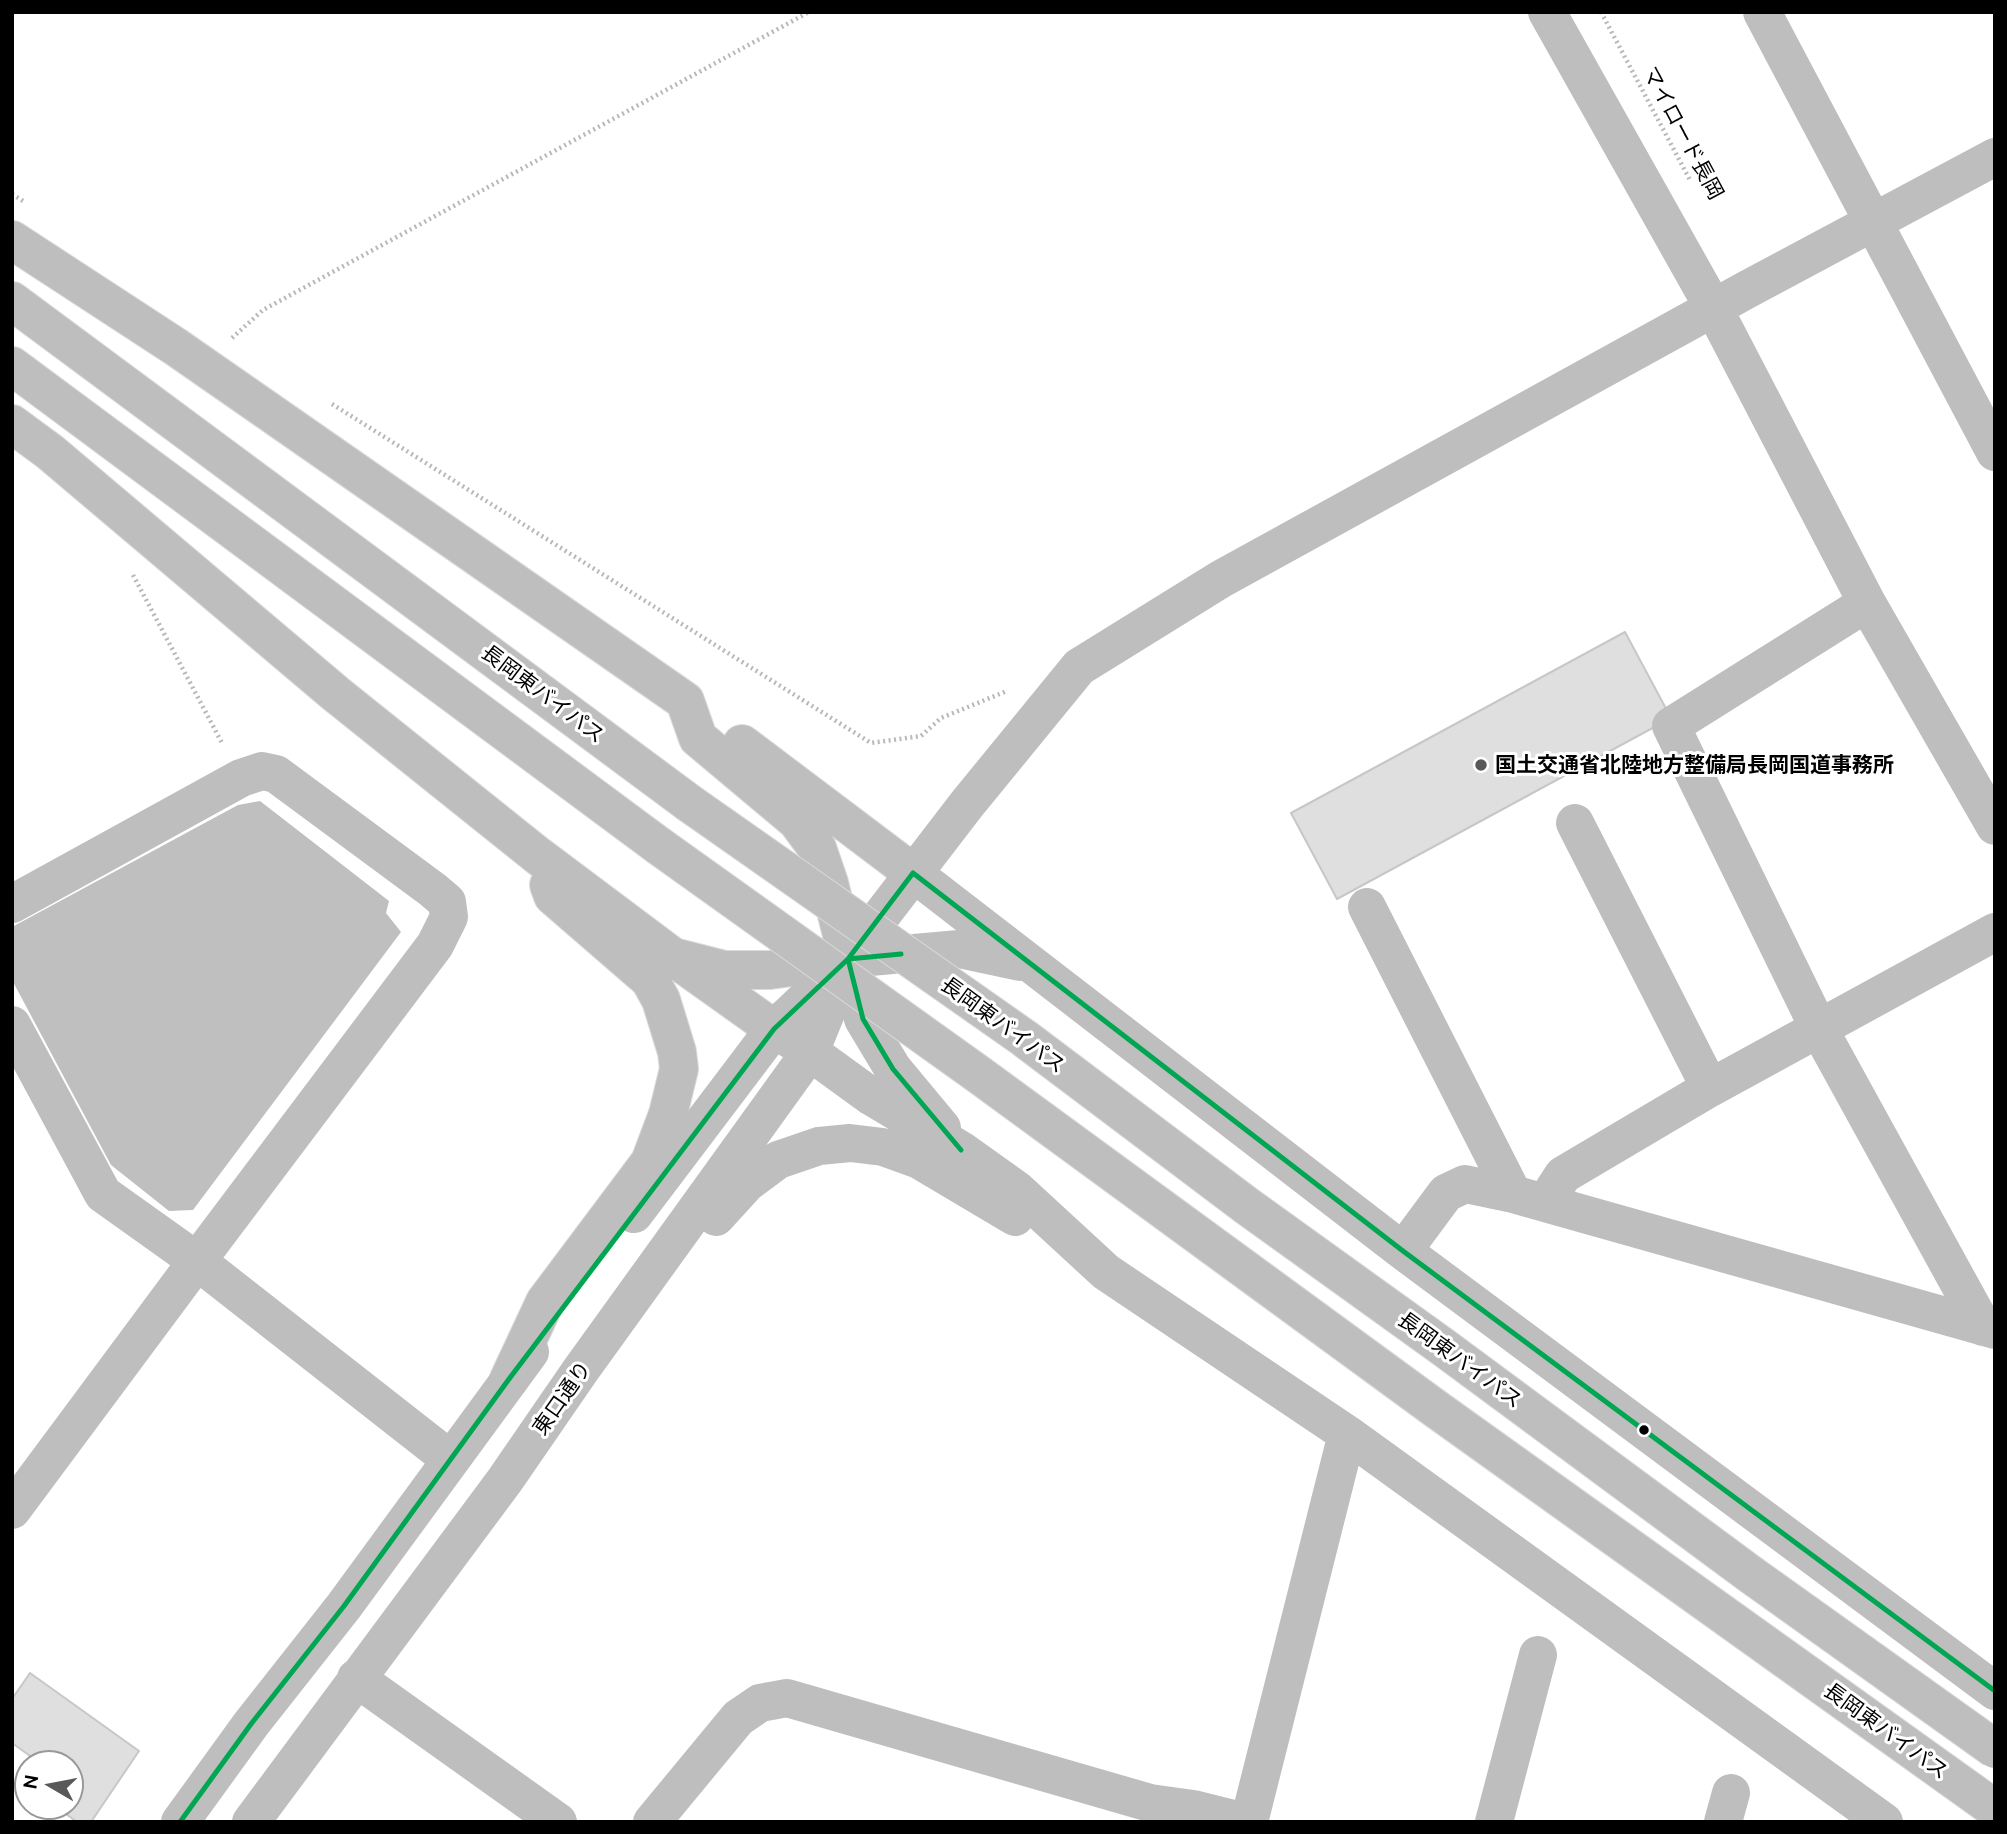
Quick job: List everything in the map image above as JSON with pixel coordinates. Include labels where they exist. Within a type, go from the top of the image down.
[{"type":"main road","points":[[1547,12],[1714,309],[1867,603],[1995,826]]},
{"type":"main road","points":[[1762,12],[1995,452]]},
{"type":"main road","name":"東口通り","points":[[180,1822],[251,1724],[344,1606],[509,1379],[774,1029],[848,959],[967,804],[1079,667],[1221,579],[1873,221],[1990,169]]},
{"type":"main road","points":[[12,240],[198,363],[685,701],[913,873],[1403,1251],[1995,1691]]},
{"type":"main road","name":"長岡東バイパス","points":[[12,301],[689,803],[1024,1038],[1247,1206],[1750,1574],[1995,1749]]},
{"type":"main road","name":"長岡東バイパス","points":[[12,366],[659,846],[978,1074],[1436,1409],[1995,1809]]},
{"type":"main road","points":[[12,424],[50,452],[336,694],[537,855],[774,1029],[872,1097],[961,1150],[1017,1190],[1107,1272]]},
{"type":"main road","points":[[1867,603],[1671,726],[1819,1029],[1989,1328]]},
{"type":"main road","points":[[685,701],[698,738],[797,821],[817,848],[829,883],[863,1019],[892,1069],[961,1150]]},
{"type":"main road","points":[[12,904],[241,778],[262,771],[276,774],[433,890],[447,902],[449,917],[435,945],[12,1510]]},
{"type":"main road","points":[[1575,823],[1710,1088]]},
{"type":"main road","points":[[509,1379],[545,1302],[650,1162],[668,1114],[679,1069],[677,1052],[661,1000],[650,980],[553,896],[537,855]]},
{"type":"main road","points":[[1367,907],[1529,1198]]},
{"type":"main road","points":[[1529,1198],[1710,1088],[1995,932]]},
{"type":"main road","points":[[673,957],[724,970],[770,970],[848,959],[959,949],[1029,964]]},
{"type":"main road","name":"東口通り","points":[[251,1822],[505,1480],[580,1371],[810,1052],[848,959]]},
{"type":"main road","points":[[12,1025],[103,1194],[197,1261],[451,1461]]},
{"type":"main road","points":[[580,1371],[747,1183],[778,1160],[818,1146],[850,1143],[883,1147],[919,1160],[1083,1254],[1347,1434],[1884,1822]]},
{"type":"main road","points":[[1403,1251],[1446,1193],[1465,1184],[1529,1198],[1989,1328]]},
{"type":"main road","points":[[652,1822],[738,1718],[760,1703],[787,1699],[1150,1803],[1193,1809],[1247,1822],[1347,1434]]},
{"type":"main road","points":[[1494,1822],[1538,1655]]},
{"type":"main road","points":[[356,1678],[558,1822]]},
{"type":"path","points":[[242,347],[230,340],[263,310],[809,12]]},
{"type":"path","name":"マイロード長岡","points":[[1601,12],[1692,183]]},
{"type":"path","points":[[12,194],[24,202]]},
{"type":"path","points":[[323,398],[871,743],[921,736],[941,718],[1018,686]]},
{"type":"path","points":[[129,569],[241,778]]},
{"type":"shaded area","points":[[260,801],[389,901],[386,913],[401,932],[193,1210],[169,1211],[111,1165],[12,980],[12,927],[238,805]]},
{"type":"building","name":"国土交通省北陸地方整備局長岡国道事務所","points":[[1625,632],[1671,718],[1337,899],[1291,813]]},
{"type":"building","points":[[30,1673],[139,1751],[91,1822],[74,1820],[84,1820],[84,1750],[22,1750],[12,1743],[12,1699]]},
{"type":"transit line","points":[[180,1822],[251,1724],[344,1606],[509,1379],[774,1029],[848,959],[913,873],[1403,1251],[1995,1691]]},
{"type":"transit line","points":[[901,954],[848,959],[863,1019],[893,1069],[961,1150]]},
{"type":"place","name":"国土交通省北陸地方整備局長岡国道事務所","points":[[1481,765]]}]
